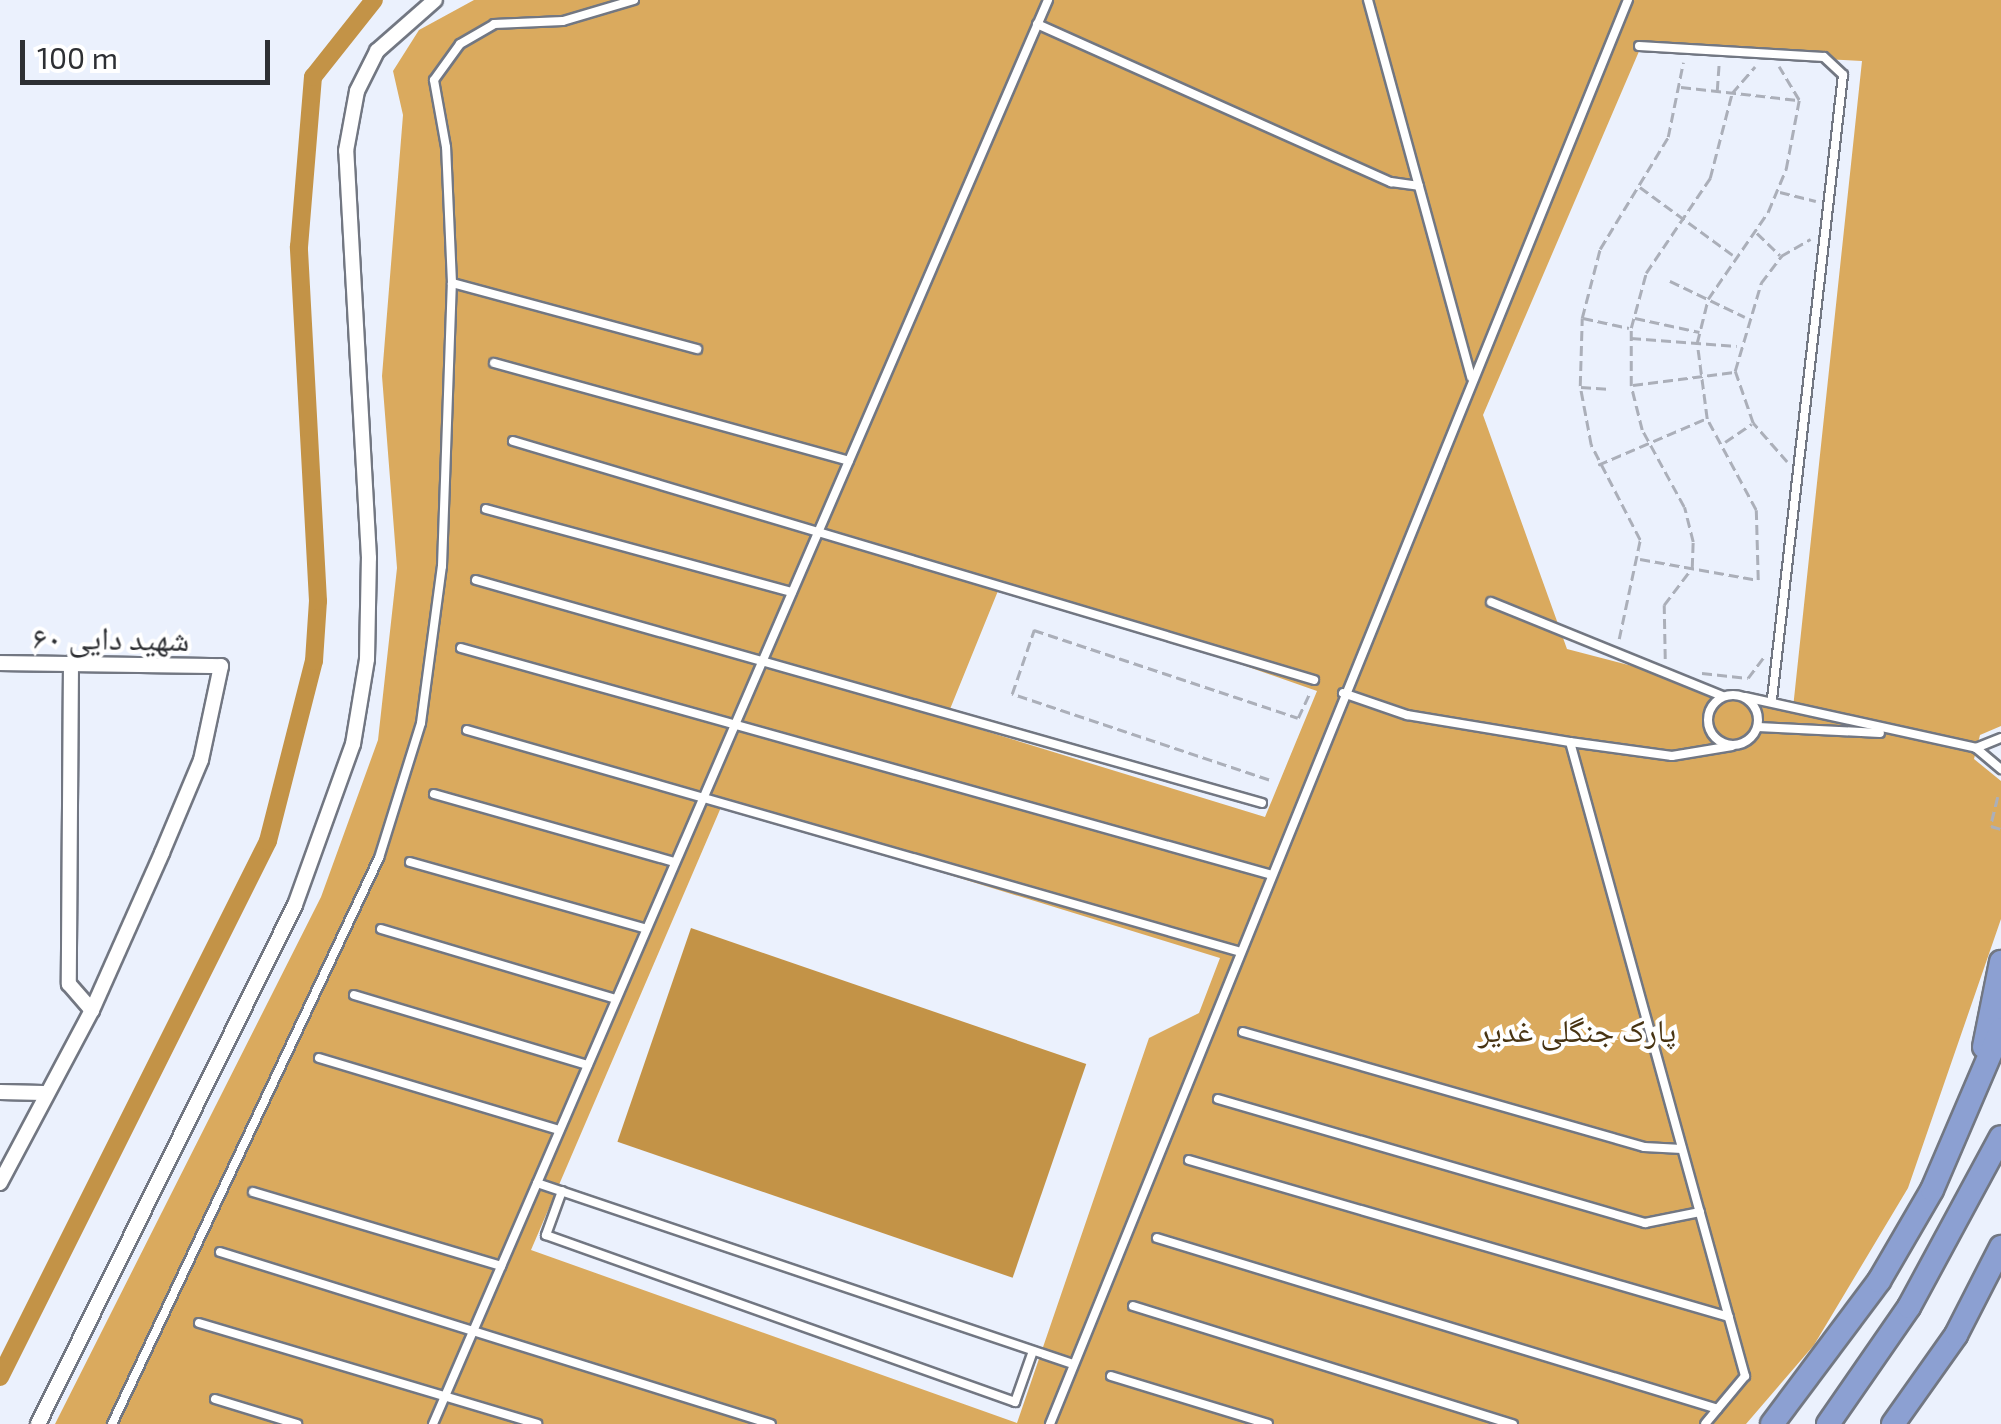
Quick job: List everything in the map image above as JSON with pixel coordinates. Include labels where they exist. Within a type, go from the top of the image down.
[{"type":"highway","points":[[1974,1103],[2001,962]]},
{"type":"highway","points":[[1772,1424],[1879,1281],[1974,1103],[2001,1029]]},
{"type":"highway","points":[[1828,1424],[1909,1307],[2001,1137]]},
{"type":"highway","points":[[1893,1424],[1956,1335],[2001,1247]]},
{"type":"street","points":[[38,1424],[295,905],[353,744],[367,659],[369,558],[346,151],[357,91],[377,51],[435,0]]},
{"type":"street","name":"شهید دایی ۶۰","points":[[0,662],[221,666],[200,760],[92,1010]]},
{"type":"street","points":[[0,1183],[43,1093],[92,1010],[68,984],[71,663]]},
{"type":"street","points":[[0,1092],[43,1093]]},
{"type":"lane","points":[[112,1424],[379,858],[403,790],[442,566],[452,282],[446,147],[432,90],[442,64],[494,24],[564,20],[634,0]]},
{"type":"lane","points":[[433,1424],[1048,0]]},
{"type":"lane","points":[[1368,0],[1472,379]]},
{"type":"lane","points":[[1050,1424],[1269,874],[1628,0]]},
{"type":"lane","points":[[1037,24],[1391,182],[1419,186]]},
{"type":"lane","points":[[1638,46],[1824,57],[1843,75],[1772,699]]},
{"type":"lane","points":[[452,282],[696,348]]},
{"type":"lane","points":[[494,364],[849,461]]},
{"type":"lane","points":[[513,440],[820,528],[1314,680]]},
{"type":"lane","points":[[486,509],[792,592]]},
{"type":"lane","points":[[476,580],[1262,804]]},
{"type":"lane","points":[[1491,602],[1722,696],[1772,699],[1895,734],[1976,748],[2001,770]]},
{"type":"lane","points":[[461,648],[733,728],[1269,874]]},
{"type":"lane","points":[[1344,693],[1421,718],[1672,756],[1732,746],[1758,727],[1895,734]]},
{"type":"lane","points":[[1722,696],[1708,725],[1732,746]]},
{"type":"lane","points":[[1745,697],[1758,727]]},
{"type":"lane","points":[[468,730],[1238,951]]},
{"type":"lane","points":[[1976,748],[2001,738]]},
{"type":"lane","points":[[1570,742],[1745,1376],[1705,1424]]},
{"type":"lane","points":[[434,794],[675,862]]},
{"type":"lane","points":[[410,862],[646,929]]},
{"type":"lane","points":[[382,929],[616,998]]},
{"type":"lane","points":[[354,994],[588,1064]]},
{"type":"lane","points":[[1242,1032],[1644,1147],[1682,1148]]},
{"type":"lane","points":[[319,1058],[560,1130]]},
{"type":"lane","points":[[1218,1098],[1645,1223],[1700,1212]]},
{"type":"lane","points":[[1189,1160],[1729,1318]]},
{"type":"lane","points":[[537,1183],[1073,1364]]},
{"type":"lane","points":[[562,1191],[546,1235],[1015,1402],[1033,1350]]},
{"type":"lane","points":[[253,1192],[501,1266]]},
{"type":"lane","points":[[1157,1238],[1718,1409]]},
{"type":"lane","points":[[220,1252],[771,1424]]},
{"type":"lane","points":[[1133,1306],[1513,1424]]},
{"type":"lane","points":[[200,1323],[537,1424]]},
{"type":"lane","points":[[1111,1376],[1268,1424]]},
{"type":"lane","points":[[215,1399],[297,1424]]},
{"type":"path","points":[[1617,645],[1640,559],[1634,522],[1598,465],[1580,386],[1582,318],[1600,249],[1668,137],[1684,60]]},
{"type":"path","points":[[1717,91],[1719,61],[1790,66]]},
{"type":"path","points":[[1666,666],[1664,605],[1692,568],[1684,507],[1648,448],[1631,386],[1630,328],[1646,273],[1679,215],[1716,165],[1732,92],[1758,64]]},
{"type":"path","points":[[1640,559],[1758,580],[1756,510],[1707,419],[1698,378],[1697,343],[1708,299],[1733,255],[1755,231],[1778,192],[1799,100],[1776,65]]},
{"type":"path","points":[[1680,87],[1799,100]]},
{"type":"path","points":[[1638,186],[1733,255]]},
{"type":"path","points":[[1778,192],[1818,200],[1817,218]]},
{"type":"path","points":[[1755,231],[1781,256]]},
{"type":"path","points":[[1790,444],[1788,463],[1753,423],[1736,371],[1747,318],[1781,256],[1814,237],[1812,256]]},
{"type":"path","points":[[1670,281],[1747,318]]},
{"type":"path","points":[[1633,317],[1700,332]]},
{"type":"path","points":[[1582,318],[1630,328]]},
{"type":"path","points":[[1630,338],[1739,346]]},
{"type":"path","points":[[1631,386],[1736,371]]},
{"type":"path","points":[[1580,386],[1607,389]]},
{"type":"path","points":[[1598,465],[1648,448],[1707,419]]},
{"type":"path","points":[[1723,444],[1753,423]]},
{"type":"path","points":[[1269,780],[1012,694],[1034,630],[1298,718],[1314,680]]},
{"type":"path","points":[[1690,672],[1748,678],[1766,652]]},
{"type":"path","points":[[1998,797],[1991,826],[2001,829]]},
{"type":"green space","name":"پارک جنگلی غدیر","points":[[474,0],[2001,0],[2001,726],[1980,735],[1974,759],[2001,781],[2001,919],[1908,1188],[1814,1345],[1746,1424],[55,1424],[321,897],[378,740],[397,568],[382,376],[403,115],[393,71],[419,30]],"holes":[[[1640,49],[1862,61],[1793,708],[1567,649],[1483,415]],[[1002,581],[1317,691],[1265,817],[946,719]],[[722,805],[1220,958],[1199,1013],[1149,1038],[1017,1423],[531,1250]]]},
{"type":"shaded area","points":[[691,928],[1086,1064],[1013,1278],[617,1142]]},
{"type":"waterway","points":[[0,1377],[268,841],[314,661],[318,601],[299,247],[313,77],[374,0]]}]
